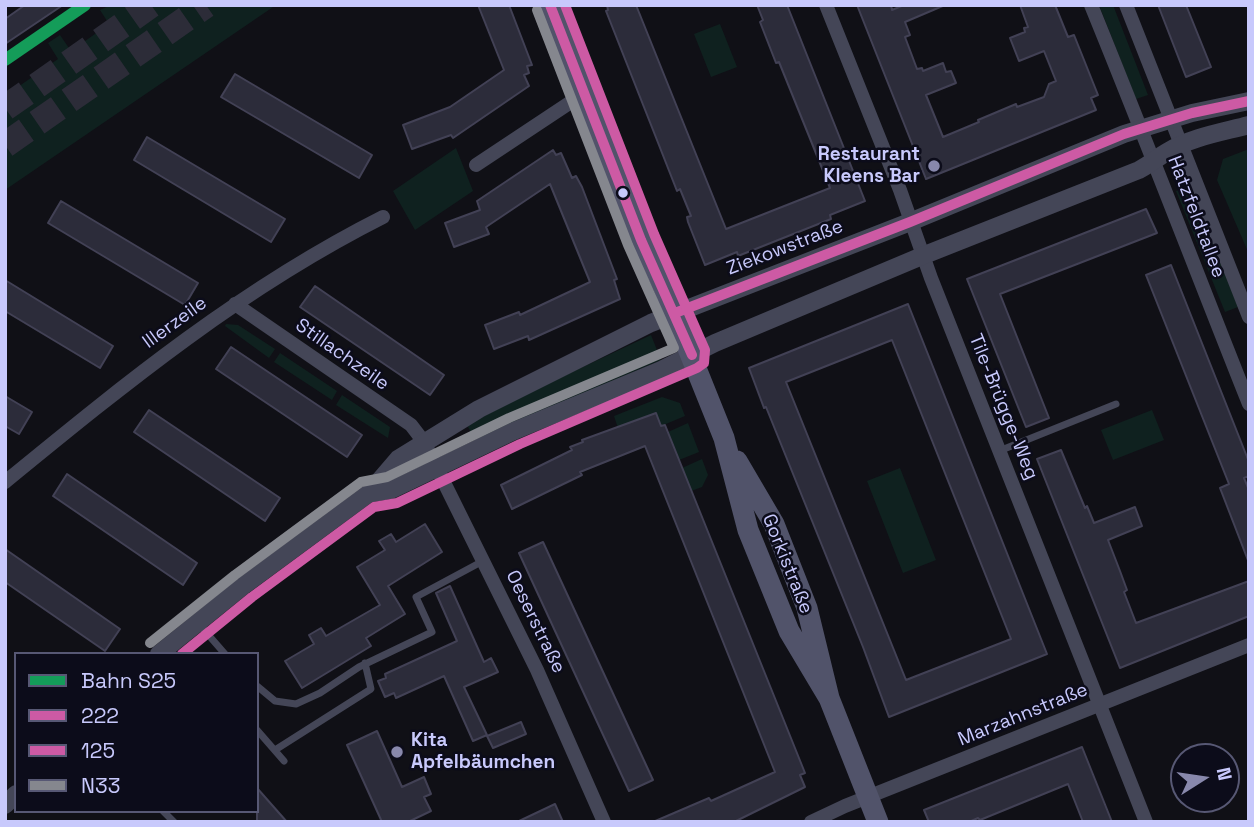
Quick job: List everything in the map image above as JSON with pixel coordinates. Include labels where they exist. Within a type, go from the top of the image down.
[{"type":"main road","name":"Gorkistraße","points":[[550,5],[641,240],[675,313],[724,438],[774,524],[807,608],[829,698],[878,822]]},
{"type":"street","name":"Tile-Brügge-Weg","points":[[826,5],[900,190],[922,256],[1146,822]]},
{"type":"street","name":"Hatzfeldtallee","points":[[1091,5],[1142,128],[1249,404]]},
{"type":"street","name":"Hatzfeldtallee","points":[[1126,5],[1249,317]]},
{"type":"street","points":[[476,165],[583,94]]},
{"type":"street","name":"Ziekowstraße","points":[[161,652],[197,621],[368,494],[392,464],[479,409],[675,313],[1142,128],[1249,101]]},
{"type":"street","name":"Ziekowstraße","points":[[368,494],[391,490],[514,431],[715,343],[1154,163],[1168,151],[1249,125]]},
{"type":"street","name":"Illerzeile","points":[[5,482],[181,341],[343,237],[383,217]]},
{"type":"street","name":"Stillachzeile","points":[[235,304],[411,425],[424,442]]},
{"type":"street","name":"Oeserstraße","points":[[424,442],[570,741],[604,822]]},
{"type":"street","name":"Marzahnstraße","points":[[811,822],[1249,645]]},
{"type":"lane","points":[[999,451],[1116,404]]},
{"type":"lane","points":[[259,688],[275,701],[296,704],[365,663],[432,632],[416,597],[484,561]]},
{"type":"lane","points":[[197,621],[223,652]]},
{"type":"lane","points":[[275,750],[371,689],[365,663]]},
{"type":"lane","points":[[259,732],[284,761]]},
{"type":"green space","points":[[111,5],[276,5],[5,190],[5,96],[58,59],[48,43],[60,35],[71,51],[109,24],[100,10]]},
{"type":"green space","points":[[1099,5],[1113,5],[1148,95],[1136,99]]},
{"type":"green space","points":[[720,24],[737,67],[711,77],[694,34]]},
{"type":"green space","points":[[456,148],[473,191],[415,230],[393,191]]},
{"type":"green space","points":[[1249,149],[1249,254],[1217,180],[1223,159]]},
{"type":"green space","points":[[1190,186],[1238,307],[1225,312],[1176,191]]},
{"type":"green space","points":[[238,325],[275,349],[269,358],[225,326]]},
{"type":"green space","points":[[651,335],[661,360],[475,440],[467,425]]},
{"type":"green space","points":[[280,353],[337,391],[332,400],[274,362]]},
{"type":"green space","points":[[342,395],[390,427],[388,438],[336,405]]},
{"type":"green space","points":[[662,397],[680,403],[685,416],[661,426],[618,428],[614,416]]},
{"type":"green space","points":[[1152,410],[1164,440],[1113,460],[1101,430]]},
{"type":"green space","points":[[688,423],[699,452],[679,460],[668,432]]},
{"type":"green space","points":[[702,459],[708,475],[702,487],[691,491],[682,468]]},
{"type":"green space","points":[[900,468],[936,560],[903,573],[867,481]]},
{"type":"building","points":[[25,5],[63,5],[5,44],[5,19]]},
{"type":"building","points":[[478,5],[509,5],[532,65],[527,66],[529,73],[524,75],[529,86],[453,138],[451,135],[412,149],[403,125],[450,107],[504,70]]},
{"type":"building","points":[[607,5],[636,5],[726,229],[830,188],[760,22],[763,20],[757,5],[787,5],[865,201],[830,215],[831,219],[738,256],[737,252],[705,265],[688,222],[687,217],[691,216],[680,189],[677,191],[606,11]]},
{"type":"building","points":[[857,5],[891,5],[892,10],[904,5],[945,5],[905,22],[910,35],[905,37],[917,69],[922,68],[923,71],[943,63],[946,72],[951,71],[956,83],[926,95],[943,137],[1016,104],[1017,107],[1044,97],[1049,84],[1056,81],[1044,51],[1019,61],[1010,38],[1025,32],[1024,28],[1028,27],[1020,5],[1055,5],[1068,37],[1074,35],[1098,95],[1091,98],[1096,110],[926,179]]},
{"type":"building","points":[[1158,5],[1186,5],[1211,67],[1186,77]]},
{"type":"building","points":[[235,74],[372,155],[359,178],[221,97]]},
{"type":"building","points":[[147,137],[285,219],[271,242],[134,160]]},
{"type":"building","points":[[553,150],[556,155],[561,153],[572,178],[576,176],[582,187],[617,279],[614,280],[620,299],[529,340],[528,336],[494,349],[485,325],[519,312],[520,315],[590,282],[550,184],[486,227],[489,234],[454,247],[445,223],[480,210],[477,201]]},
{"type":"building","points":[[61,201],[198,283],[185,305],[48,223]]},
{"type":"building","points":[[1146,209],[1157,233],[1000,294],[1049,418],[1026,427],[967,279]]},
{"type":"building","points":[[1171,265],[1249,462],[1249,476],[1244,478],[1249,490],[1249,563],[1220,488],[1229,484],[1146,275]]},
{"type":"building","points":[[5,280],[113,346],[100,368],[5,311]]},
{"type":"building","points":[[315,286],[444,375],[430,395],[300,307]]},
{"type":"building","points":[[908,304],[1047,654],[889,717],[749,368]],"holes":[[[892,340],[1011,639],[906,680],[786,382]]]},
{"type":"building","points":[[231,347],[362,435],[347,457],[216,369]]},
{"type":"building","points":[[5,396],[32,412],[19,434],[5,426]]},
{"type":"building","points":[[149,410],[280,498],[265,521],[134,432]]},
{"type":"building","points":[[656,413],[661,426],[665,425],[805,773],[800,775],[805,787],[734,822],[653,822],[709,798],[711,801],[775,772],[645,446],[580,472],[582,475],[512,509],[501,485],[572,450],[570,447],[583,442],[582,440]]},
{"type":"building","points":[[1061,450],[1094,523],[1135,507],[1142,526],[1108,540],[1136,623],[1249,581],[1249,616],[1120,668],[1037,459]]},
{"type":"building","points":[[67,474],[197,563],[183,585],[53,496]]},
{"type":"building","points":[[425,524],[442,552],[388,586],[405,614],[366,638],[371,646],[302,688],[285,661],[314,644],[309,635],[321,628],[326,636],[380,605],[357,567],[385,550],[379,541],[391,534],[396,542]]},
{"type":"building","points":[[543,542],[653,780],[629,791],[519,553]]},
{"type":"building","points":[[5,549],[120,629],[105,651],[5,582]]},
{"type":"building","points":[[450,586],[484,662],[491,658],[498,672],[464,687],[487,735],[473,741],[444,676],[396,698],[394,693],[385,697],[378,681],[386,678],[385,674],[457,641],[436,593]]},
{"type":"building","points":[[521,722],[526,734],[493,748],[487,736]]},
{"type":"building","points":[[377,731],[402,787],[424,777],[431,794],[424,797],[431,811],[408,822],[382,822],[347,745]]},
{"type":"building","points":[[1082,747],[1112,822],[1083,822],[1068,784],[980,820],[929,822],[924,810]]},
{"type":"building","points":[[259,790],[287,822],[257,822],[259,813]]},
{"type":"building","points":[[555,804],[563,822],[517,822]]},
{"type":"tunnel","points":[[5,108],[151,5]]},
{"type":"tunnel","points":[[5,145],[206,5]]},
{"type":"rail line","name":"S25","points":[[5,60],[85,5]]},
{"type":"transit line","name":"222","points":[[550,5],[641,240],[692,355]]},
{"type":"transit line","name":"125","points":[[184,652],[252,597],[374,507],[397,503],[520,444],[704,363],[705,350],[654,234],[565,5]]},
{"type":"transit line","name":"N33","points":[[150,643],[235,575],[361,482],[387,477],[509,418],[674,348],[628,245],[537,10]]},
{"type":"transit line","name":"222","points":[[675,313],[910,222],[1124,134],[1192,113],[1249,101]]},
{"type":"place","name":"Restaurant Kleens Bar","points":[[934,166]]},
{"type":"place","name":"Kita Apfelbäumchen","points":[[397,752]]}]
